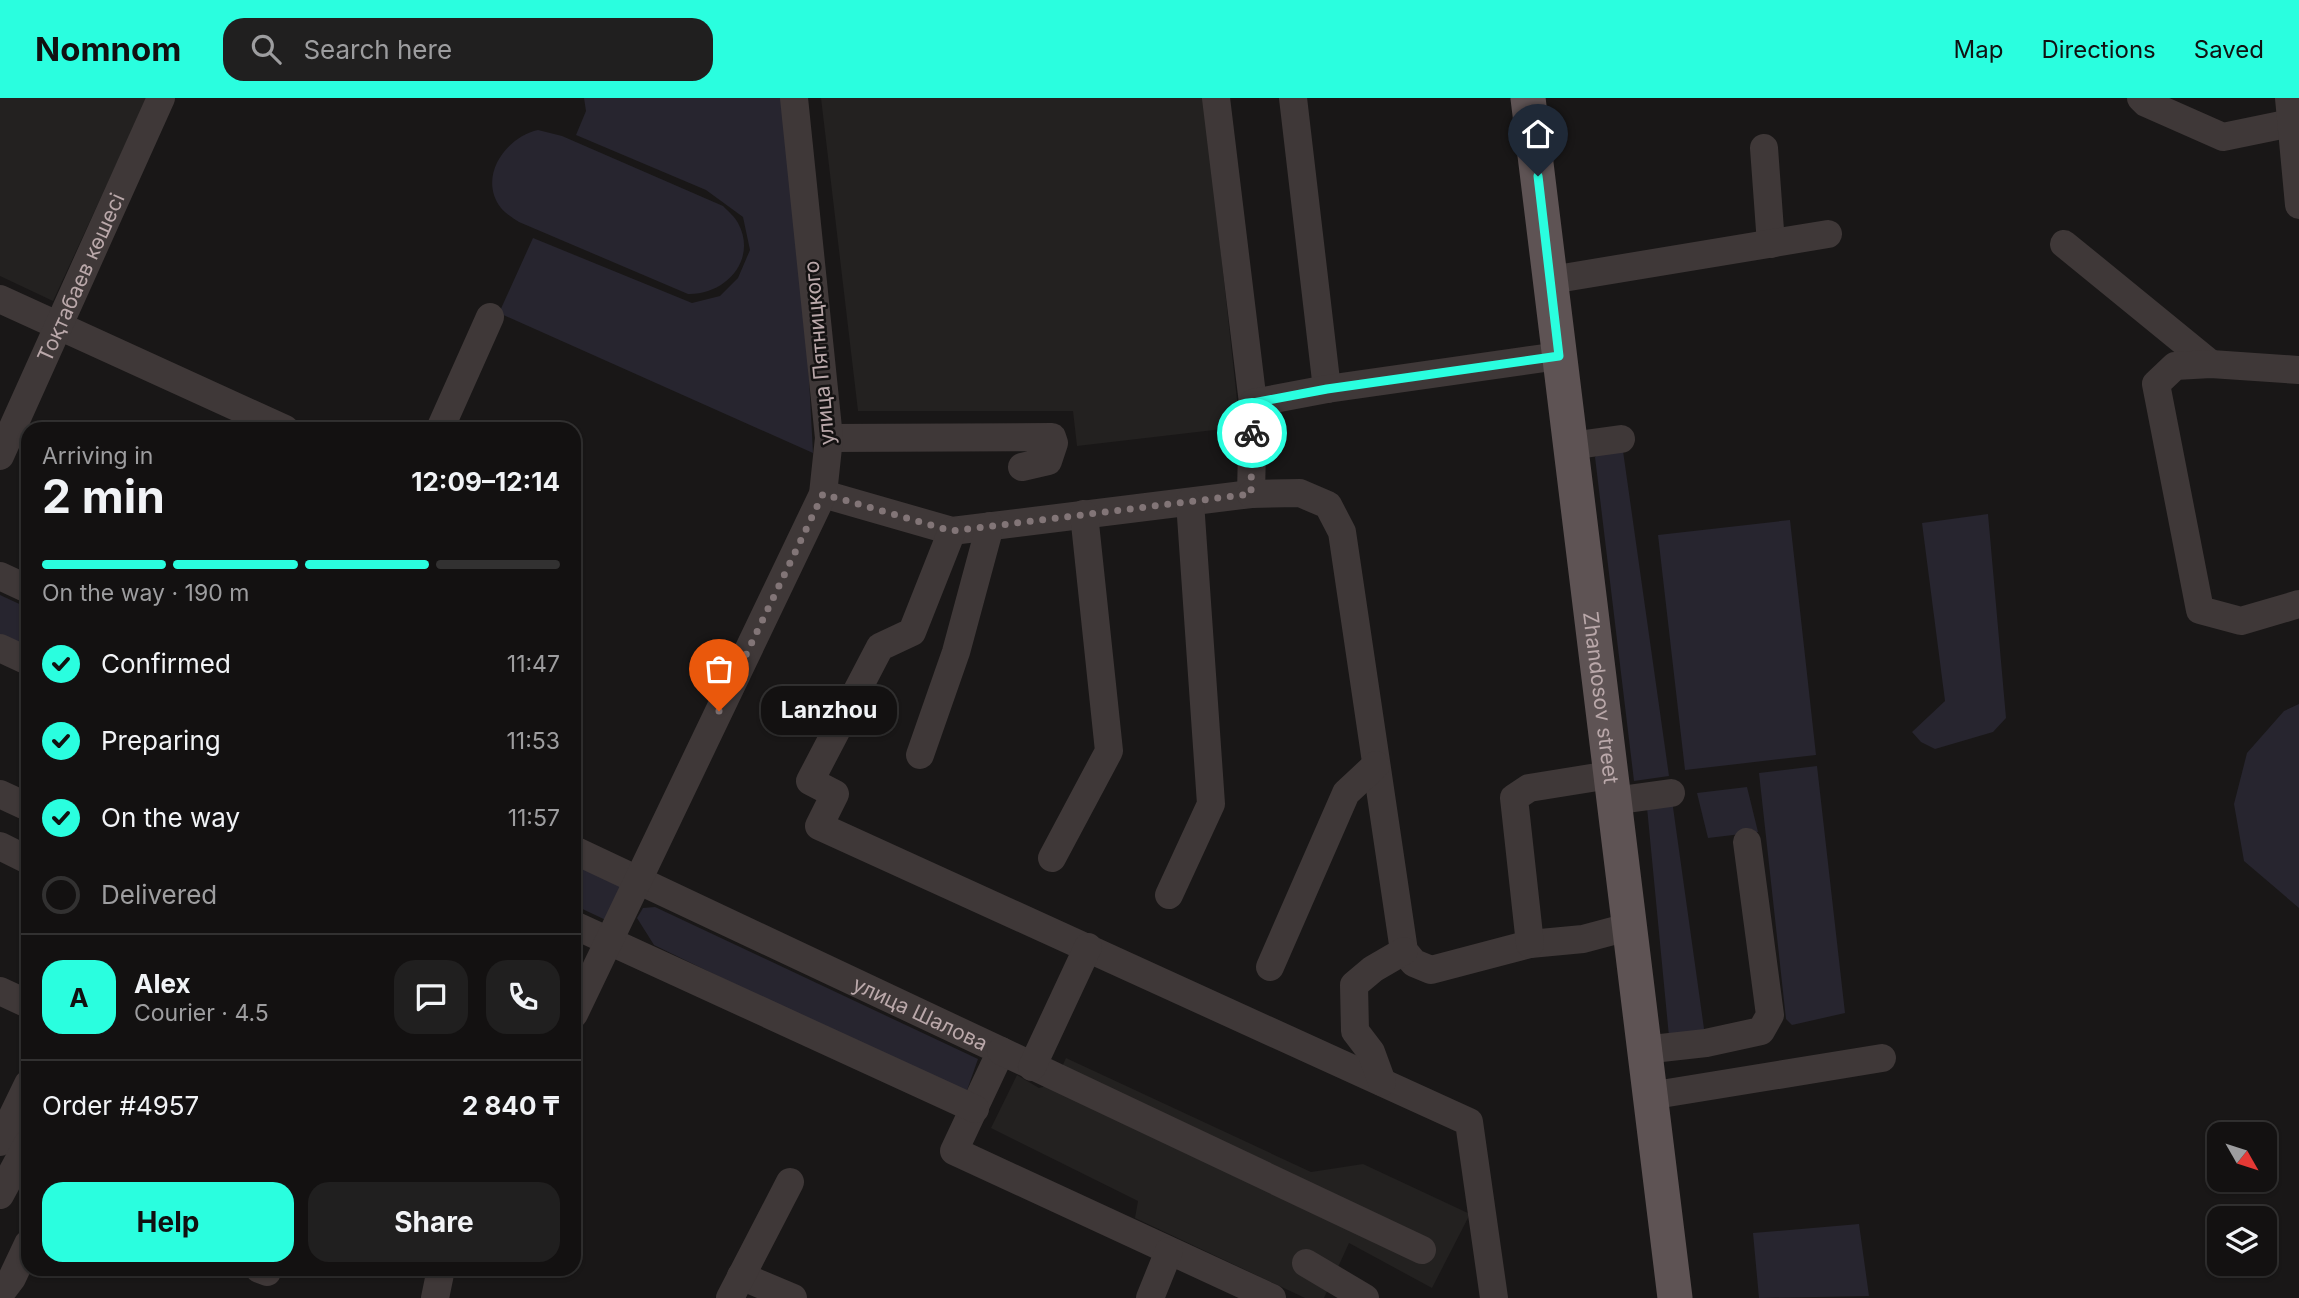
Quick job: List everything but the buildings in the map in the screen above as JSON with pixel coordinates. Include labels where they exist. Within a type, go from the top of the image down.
[{"type":"main road","name":"Zhandosov street","points":[[1528,98],[1675,1298]]},
{"type":"street","name":"Тоқтабаев көшесі","points":[[0,456],[7,419],[57,326],[161,98]]},
{"type":"street","name":"улица Пятницкого","points":[[581,1000],[823,494],[829,438],[794,98]]},
{"type":"street","points":[[1216,98],[1253,403],[1251,494]]},
{"type":"street","points":[[1293,98],[1327,389]]},
{"type":"street","points":[[2141,98],[2146,103],[2223,137],[2290,110],[2299,205]]},
{"type":"street","points":[[1764,148],[1771,244]]},
{"type":"street","points":[[1551,280],[1828,234]]},
{"type":"street","points":[[2064,244],[2211,364]]},
{"type":"street","points":[[0,299],[270,422]]},
{"type":"street","points":[[443,422],[489,317]]},
{"type":"street","points":[[1253,403],[1327,389],[1559,356]]},
{"type":"street","points":[[2299,370],[2211,364],[2175,366],[2157,384],[2200,610],[2241,621],[2299,604]]},
{"type":"street","points":[[829,438],[1052,437],[1054,443],[1048,461],[1022,467]]},
{"type":"street","points":[[1570,446],[1621,439]]},
{"type":"street","points":[[823,494],[952,531],[1251,494],[1300,493],[1328,505],[1342,532],[1404,951],[1413,963],[1431,970],[1531,944],[1583,939],[1628,927]]},
{"type":"street","points":[[1169,895],[1210,804],[1190,502]]},
{"type":"street","points":[[1052,858],[1109,751],[1084,514]]},
{"type":"street","points":[[919,755],[956,652],[990,526]]},
{"type":"street","points":[[952,531],[912,632],[880,647],[810,782],[835,794],[819,826],[1469,1122],[1494,1298]]},
{"type":"street","points":[[0,576],[21,586]]},
{"type":"street","points":[[0,648],[21,658]]},
{"type":"street","points":[[1270,967],[1346,793],[1376,765]]},
{"type":"street","points":[[1531,944],[1514,798],[1530,788],[1611,788],[1671,793]]},
{"type":"street","points":[[0,794],[21,804]]},
{"type":"street","points":[[1643,1050],[1706,1043],[1761,1031],[1770,1015],[1746,842]]},
{"type":"street","points":[[0,846],[21,856]]},
{"type":"street","name":"улица Шалова","points":[[581,853],[1000,1051],[954,1151],[1169,1251]]},
{"type":"street","points":[[581,928],[975,1109]]},
{"type":"street","points":[[1032,1067],[1088,947]]},
{"type":"street","points":[[1382,1082],[1371,1052],[1356,1031],[1354,985],[1373,969],[1404,951]]},
{"type":"street","points":[[0,991],[21,1001]]},
{"type":"street","points":[[1000,1051],[1422,1250]]},
{"type":"street","points":[[1649,1096],[1882,1058]]},
{"type":"street","points":[[0,1195],[18,1155],[21,1134]]},
{"type":"street","points":[[790,1182],[736,1287],[793,1298]]},
{"type":"street","points":[[1150,1298],[1169,1251],[1272,1298]]},
{"type":"street","points":[[0,1294],[21,1259]]},
{"type":"street","points":[[1306,1263],[1365,1298]]},
{"type":"shaded area","points":[[0,98],[147,98],[53,301],[0,276]]},
{"type":"shaded area","points":[[584,98],[782,98],[806,323],[813,453],[499,313],[533,238],[692,303],[720,296],[738,278],[750,250],[743,217],[706,190],[576,135],[586,111]]},
{"type":"shaded area","points":[[821,98],[1204,98],[1240,427],[1077,446],[1073,411],[858,411]]},
{"type":"shaded area","points":[[538,130],[562,136],[723,206],[737,221],[743,237],[741,262],[734,273],[714,289],[688,294],[510,216],[494,196],[494,172],[499,160],[515,141]]},
{"type":"shaded area","points":[[1606,449],[1623,451],[1669,776],[1634,781],[1595,457]]},
{"type":"shaded area","points":[[1988,514],[2006,718],[1993,732],[1935,749],[1921,742],[1912,732],[1945,701],[1922,523]]},
{"type":"shaded area","points":[[1790,520],[1816,755],[1685,770],[1658,535]]},
{"type":"shaded area","points":[[0,595],[21,605],[21,644],[0,634]]},
{"type":"shaded area","points":[[2299,704],[2299,908],[2244,861],[2234,804],[2247,753],[2284,711]]},
{"type":"shaded area","points":[[1817,766],[1845,1013],[1792,1025],[1786,1019],[1759,773]]},
{"type":"shaded area","points":[[1747,787],[1758,832],[1708,838],[1697,793]]},
{"type":"shaded area","points":[[1671,793],[1706,1043],[1670,1047],[1646,797]]},
{"type":"shaded area","points":[[581,865],[626,886],[610,922],[581,908]]},
{"type":"shaded area","points":[[655,907],[978,1059],[965,1096],[654,945],[637,918],[643,908]]},
{"type":"shaded area","points":[[1066,1058],[1311,1172],[1363,1164],[1470,1214],[1432,1288],[1349,1243],[1324,1298],[1305,1298],[1135,1218],[1138,1201],[991,1128],[1017,1075],[1039,1088],[1054,1084]]},
{"type":"shaded area","points":[[1859,1224],[1869,1296],[1759,1298],[1753,1233]]},
{"type":"way so far","points":[[719,711],[823,494],[952,531],[1251,494],[1252,433]]},
{"type":"place","name":"Lanzhou","points":[[719,711]]},
{"type":"route","points":[[1252,433],[1253,403],[1327,389],[1559,356],[1538,176]]}]
